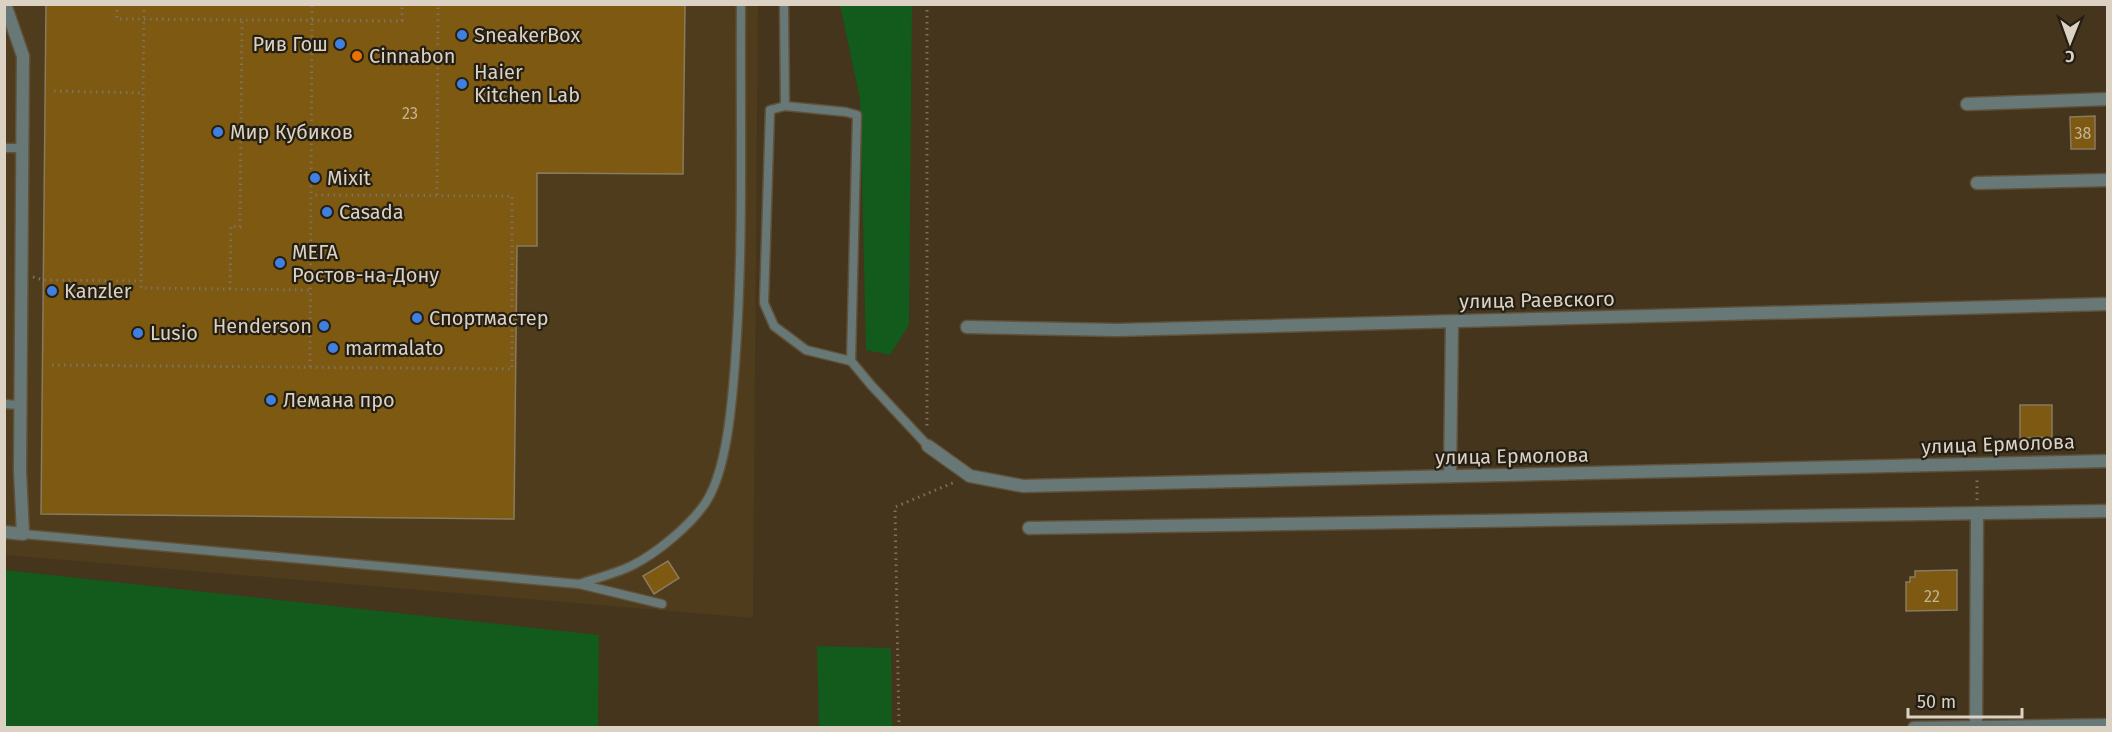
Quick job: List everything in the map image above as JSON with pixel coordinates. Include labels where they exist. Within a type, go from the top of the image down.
[{"type":"street","points":[[4,532],[23,534],[20,405],[23,56],[5,4]]},
{"type":"street","points":[[1967,104],[2108,99]]},
{"type":"street","points":[[1977,183],[2108,180]]},
{"type":"street","name":"улица Раевского","points":[[967,327],[1117,330],[2108,304]]},
{"type":"street","points":[[1450,476],[1452,322]]},
{"type":"street","name":"улица Ермолова","points":[[928,446],[970,476],[1023,486],[2108,461]]},
{"type":"street","points":[[1029,528],[2108,512]]},
{"type":"street","points":[[1976,727],[1977,513]]},
{"type":"street","points":[[1914,728],[2108,724]]},
{"type":"lane","points":[[579,584],[631,567],[692,521],[708,500],[718,472],[731,415],[741,295],[741,4]]},
{"type":"lane","points":[[784,4],[785,106]]},
{"type":"lane","points":[[851,361],[857,115],[785,106],[770,111],[764,303],[774,326],[806,350],[851,361],[928,446]]},
{"type":"lane","points":[[4,148],[22,148]]},
{"type":"lane","points":[[4,404],[20,405]]},
{"type":"lane","points":[[23,534],[579,584],[662,604]]},
{"type":"path","points":[[117,4],[117,19],[312,21],[402,21],[402,4]]},
{"type":"path","points":[[144,4],[141,288],[310,290]]},
{"type":"path","points":[[310,368],[312,4]]},
{"type":"path","points":[[437,195],[438,4]]},
{"type":"path","points":[[927,4],[928,446]]},
{"type":"path","points":[[230,289],[231,226],[240,226],[242,20]]},
{"type":"path","points":[[54,91],[143,93]]},
{"type":"path","points":[[52,365],[512,369],[512,196],[310,195]]},
{"type":"path","points":[[21,272],[43,280],[141,281]]},
{"type":"path","points":[[1977,465],[1977,513]]},
{"type":"path","points":[[899,728],[895,507],[970,476]]},
{"type":"shaded area","name":"МЕГА Ростов-на-Дону","points":[[4,5],[758,5],[753,618],[5,555]]},
{"type":"green space","points":[[840,5],[912,5],[909,325],[890,355],[866,350],[860,99]]},
{"type":"green space","points":[[5,570],[599,635],[598,727],[5,727]]},
{"type":"green space","points":[[817,646],[891,648],[892,727],[819,727]]},
{"type":"building","name":"МЕГА Ростов-на-Дону","points":[[46,4],[685,4],[683,174],[537,173],[537,246],[517,246],[514,519],[41,514]]},
{"type":"building","points":[[2095,116],[2095,149],[2071,149],[2070,117]]},
{"type":"building","points":[[2020,405],[2052,405],[2052,437],[2020,438]]},
{"type":"building","points":[[668,561],[679,578],[654,594],[643,576]]},
{"type":"building","points":[[1957,570],[1957,610],[1906,611],[1906,582],[1910,582],[1910,577],[1915,577],[1915,571]]},
{"type":"place","name":"SneakerBox","points":[[462,35]]},
{"type":"place","name":"Рив Гош","points":[[340,44]]},
{"type":"place","name":"Cinnabon","points":[[357,56]]},
{"type":"place","name":"Haier Kitchen Lab","points":[[462,84]]},
{"type":"place","name":"Мир Кубиков","points":[[218,132]]},
{"type":"place","name":"Mixit","points":[[315,178]]},
{"type":"place","name":"Casada","points":[[327,212]]},
{"type":"place","name":"МЕГА Ростов-на-Дону","points":[[280,263]]},
{"type":"place","name":"Kanzler","points":[[52,291]]},
{"type":"place","name":"Спортмастер","points":[[417,318]]},
{"type":"place","name":"Henderson","points":[[324,326]]},
{"type":"place","name":"Lusio","points":[[138,333]]},
{"type":"place","name":"marmalato","points":[[333,348]]},
{"type":"place","name":"Лемана про","points":[[271,400]]}]
